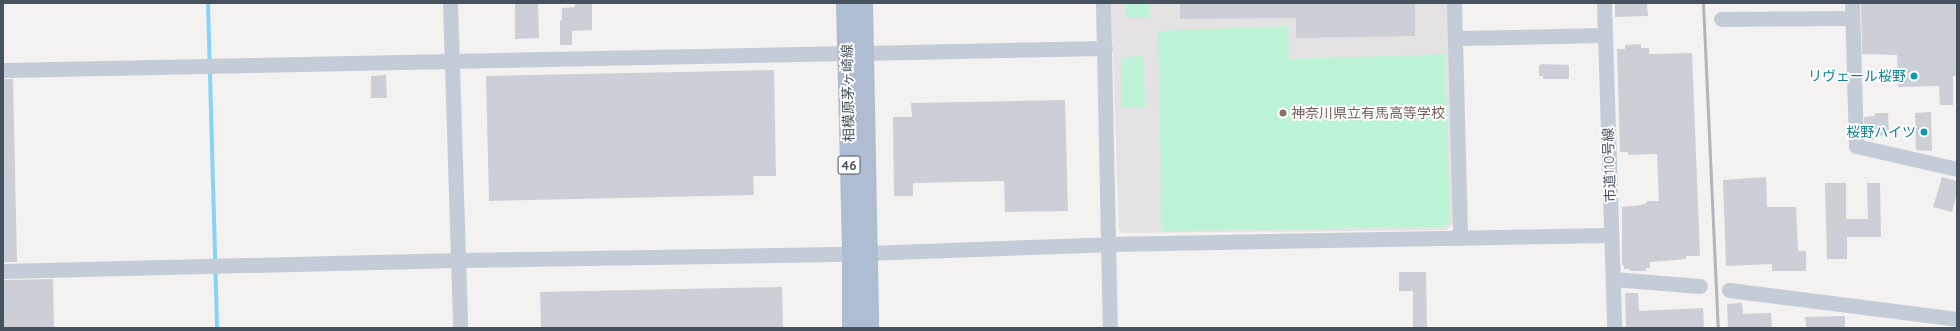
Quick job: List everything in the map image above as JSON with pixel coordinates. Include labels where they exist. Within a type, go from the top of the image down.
[{"type":"main road","name":"相模原茅ヶ崎線","points":[[845,3],[859,253],[869,328]]},
{"type":"main road","name":"相模原茅ヶ崎線","points":[[847,53],[863,3]]},
{"type":"main road","name":"相模原茅ヶ崎線","points":[[851,328],[859,253]]},
{"type":"street","points":[[450,3],[460,328]]},
{"type":"street","points":[[1103,3],[1110,328]]},
{"type":"street","points":[[1454,3],[1460,238]]},
{"type":"street","name":"市道110号線","points":[[1604,3],[1614,328]]},
{"type":"street","points":[[1721,19],[1852,10],[1856,146],[1957,169]]},
{"type":"street","points":[[1455,38],[1605,35]]},
{"type":"street","points":[[3,70],[1105,48]]},
{"type":"street","points":[[3,271],[458,260],[859,253],[1109,244],[1611,235]]},
{"type":"street","points":[[1613,279],[1700,286]]},
{"type":"street","points":[[1729,290],[1957,319]]},
{"type":"shaded area","name":"神奈川県立有馬高等学校","points":[[1111,3],[1448,3],[1454,223],[1446,230],[1123,233],[1119,230]]},
{"type":"green space","points":[[1126,3],[1149,3],[1149,18],[1126,18]]},
{"type":"green space","name":"神奈川県立有馬高等学校","points":[[1288,26],[1290,59],[1445,54],[1450,222],[1444,227],[1162,231],[1158,31]]},
{"type":"green space","points":[[1144,56],[1145,107],[1122,107],[1121,57]]},
{"type":"building","points":[[515,3],[538,3],[539,38],[515,39]]},
{"type":"building","points":[[575,3],[592,3],[592,30],[572,31],[572,45],[560,45],[560,21],[562,20],[562,8],[575,7]]},
{"type":"building","points":[[1180,3],[1415,3],[1415,36],[1296,38],[1296,18],[1180,19]]},
{"type":"building","points":[[1615,3],[1647,3],[1648,16],[1615,17]]},
{"type":"building","points":[[1861,3],[1957,3],[1957,76],[1953,76],[1953,105],[1940,105],[1939,86],[1898,87],[1897,55],[1862,54]]},
{"type":"building","points":[[1641,44],[1641,48],[1649,48],[1649,54],[1692,53],[1700,256],[1686,256],[1686,259],[1650,262],[1650,268],[1646,268],[1646,271],[1630,271],[1630,269],[1624,269],[1624,265],[1622,265],[1622,207],[1641,205],[1647,203],[1647,201],[1659,201],[1657,154],[1628,155],[1628,152],[1620,152],[1617,49],[1625,49],[1625,45]]},
{"type":"building","points":[[1539,65],[1569,65],[1569,79],[1543,79],[1543,76],[1539,76]]},
{"type":"building","points":[[774,70],[776,176],[753,176],[754,195],[489,201],[486,76]]},
{"type":"building","points":[[386,75],[387,98],[371,98],[371,76]]},
{"type":"building","points":[[3,79],[13,79],[17,262],[3,262]]},
{"type":"building","points":[[1065,100],[1068,211],[1005,212],[1004,181],[913,183],[913,196],[894,196],[893,117],[912,117],[911,103]]},
{"type":"building","name":"桜野ハイツ","points":[[1931,112],[1932,151],[1916,150],[1915,113]]},
{"type":"building","points":[[1875,113],[1888,113],[1889,135],[1874,136],[1874,140],[1865,139],[1864,117],[1875,116]]},
{"type":"building","points":[[1766,177],[1767,207],[1796,207],[1798,251],[1806,251],[1806,271],[1772,271],[1772,264],[1726,266],[1723,180]]},
{"type":"building","points":[[1942,177],[1957,181],[1957,193],[1952,212],[1933,207]]},
{"type":"building","points":[[1825,183],[1846,183],[1846,219],[1868,219],[1867,183],[1880,183],[1881,237],[1847,237],[1847,259],[1827,259]]},
{"type":"building","points":[[1399,272],[1426,272],[1427,328],[1413,328],[1413,291],[1399,291]]},
{"type":"building","points":[[53,279],[54,328],[3,328],[3,280]]},
{"type":"building","points":[[782,287],[783,328],[541,328],[540,292]]},
{"type":"building","points":[[1625,293],[1638,293],[1639,311],[1703,308],[1704,328],[1626,328]]},
{"type":"building","points":[[1742,303],[1743,314],[1771,313],[1772,328],[1728,328],[1727,304]]},
{"type":"building","points":[[1845,316],[1845,328],[1806,328],[1805,317]]},
{"type":"waterway","points":[[208,3],[217,328]]},
{"type":"railway","points":[[1703,3],[1718,328]]},
{"type":"place","name":"リヴェール桜野","points":[[1914,76]]},
{"type":"place","name":"神奈川県立有馬高等学校","points":[[1283,113]]},
{"type":"place","name":"桜野ハイツ","points":[[1924,132]]}]
